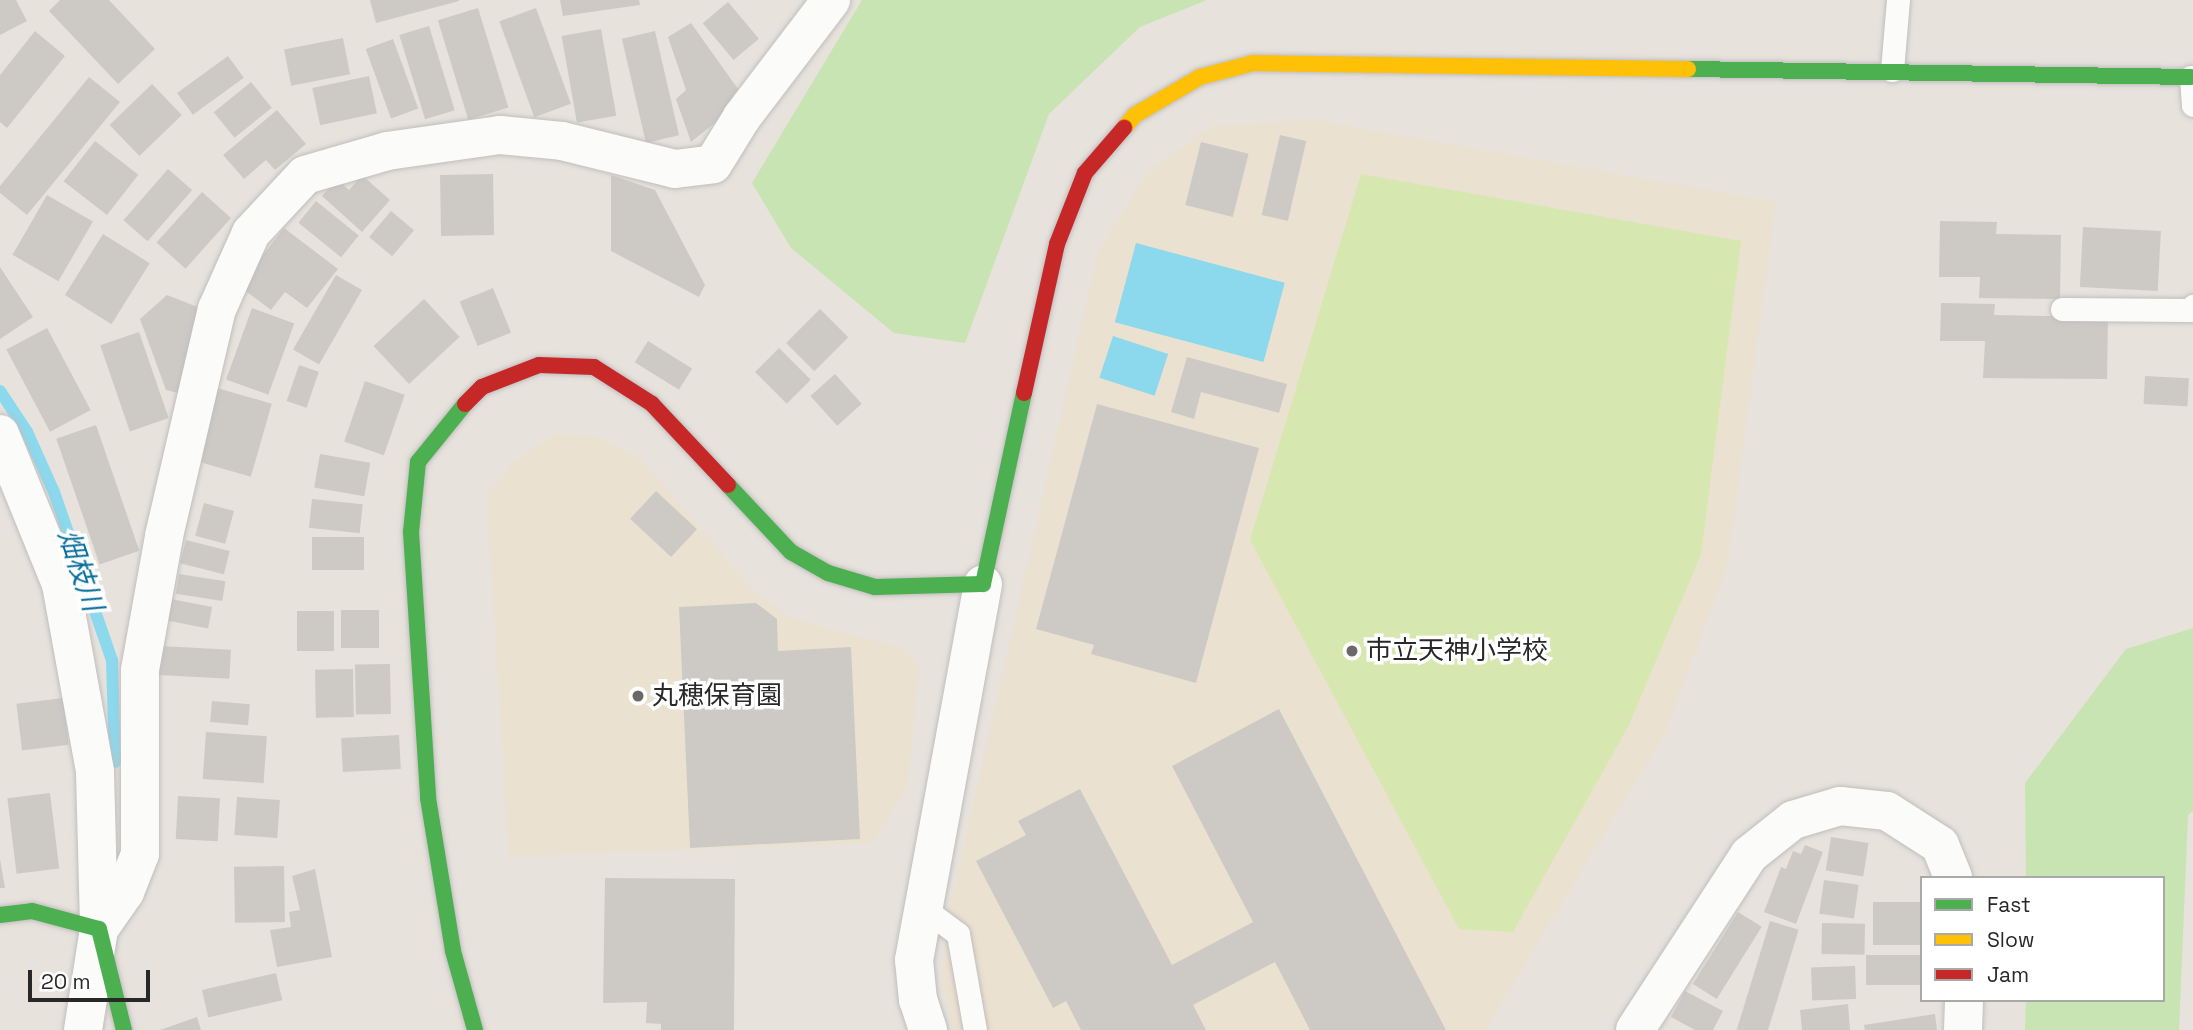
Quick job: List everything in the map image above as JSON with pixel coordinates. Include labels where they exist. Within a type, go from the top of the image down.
[{"type":"street","points":[[124,1030],[99,929],[125,891],[140,854],[140,670],[164,536],[217,309],[251,233],[305,175],[400,150],[500,135],[562,141],[675,169],[713,164],[742,117],[831,0]]},
{"type":"street","points":[[928,1030],[918,1000],[914,960],[922,907],[983,584],[1057,244],[1085,173],[1135,115],[1200,77],[1253,63],[2191,77]]},
{"type":"street","points":[[475,1030],[453,951],[428,798],[411,533],[418,462],[439,431],[482,387],[540,365],[594,367],[652,404],[800,557],[828,573],[875,587],[983,584]]},
{"type":"street","points":[[0,435],[61,584],[80,671],[94,772],[99,929],[83,1030]]},
{"type":"street","points":[[1636,1030],[1749,855],[1793,820],[1840,807],[1887,811],[1940,845],[1952,876]]},
{"type":"street","points":[[0,915],[32,911],[99,929]]},
{"type":"street","points":[[1963,1030],[1964,1002]]},
{"type":"lane","points":[[1892,71],[1898,0]]},
{"type":"lane","points":[[2191,77],[2193,105]]},
{"type":"lane","points":[[2062,309],[2189,310],[2193,306]]},
{"type":"lane","points":[[922,907],[958,934],[975,1030]]},
{"type":"shaded area","name":"市立天神小学校","points":[[1314,120],[1776,202],[1727,568],[1664,735],[1485,1030],[953,1030],[942,975],[949,911],[1098,252],[1148,171],[1212,126]]},
{"type":"shaded area","points":[[555,434],[596,436],[641,459],[756,593],[790,618],[905,649],[919,666],[908,784],[873,843],[509,856],[487,497],[513,462]]},
{"type":"green space","points":[[862,0],[1207,0],[1140,27],[1049,114],[965,343],[894,333],[791,248],[752,183]]},
{"type":"green space","points":[[1361,174],[1741,241],[1701,554],[1629,725],[1513,932],[1459,929],[1250,540]]},
{"type":"green space","points":[[2193,628],[2193,811],[2188,815],[2179,1030],[2025,1030],[2026,1002],[2165,1002],[2165,876],[2026,876],[2025,783],[2126,649]]},
{"type":"water","points":[[1136,243],[1285,283],[1264,362],[1115,322]]},
{"type":"water","points":[[1113,336],[1168,354],[1155,396],[1099,378]]},
{"type":"building","points":[[0,0],[16,0],[27,21],[0,35]]},
{"type":"building","points":[[60,0],[109,0],[155,49],[118,84],[49,11]]},
{"type":"building","points":[[370,0],[459,0],[459,1],[376,23]]},
{"type":"building","points":[[560,0],[639,0],[640,5],[563,16]]},
{"type":"building","points":[[728,2],[759,39],[734,60],[703,23]]},
{"type":"building","points":[[478,8],[508,107],[468,120],[438,20]]},
{"type":"building","points":[[536,8],[571,104],[534,117],[499,21]]},
{"type":"building","points":[[691,23],[738,89],[716,122],[691,142],[676,99],[686,90],[668,37]]},
{"type":"building","points":[[429,26],[455,110],[425,119],[399,35]]},
{"type":"building","points":[[601,29],[616,116],[577,123],[562,36]]},
{"type":"building","points":[[35,31],[65,56],[7,128],[0,122],[0,75]]},
{"type":"building","points":[[655,31],[679,135],[646,143],[622,39]]},
{"type":"building","points":[[343,38],[350,74],[291,86],[284,49]]},
{"type":"building","points":[[393,39],[418,109],[391,118],[366,49]]},
{"type":"building","points":[[228,56],[244,78],[193,115],[177,93]]},
{"type":"building","points":[[369,76],[377,113],[320,125],[312,88]]},
{"type":"building","points":[[89,77],[120,102],[27,215],[0,193],[0,186]]},
{"type":"building","points":[[251,82],[272,108],[234,138],[214,112]]},
{"type":"building","points":[[152,84],[182,115],[139,156],[110,125]]},
{"type":"building","points":[[277,110],[306,144],[275,170],[266,160],[244,179],[223,155]]},
{"type":"building","points":[[1280,135],[1306,141],[1288,221],[1262,215]]},
{"type":"building","points":[[95,141],[138,175],[107,215],[64,181]]},
{"type":"building","points":[[1201,142],[1249,154],[1233,217],[1185,205]]},
{"type":"building","points":[[168,169],[192,190],[148,241],[123,220]]},
{"type":"building","points":[[493,174],[494,235],[441,236],[440,175]]},
{"type":"building","points":[[362,175],[390,200],[362,232],[322,196],[337,179],[349,190]]},
{"type":"building","points":[[611,175],[655,190],[705,285],[699,297],[611,251]]},
{"type":"building","points":[[202,192],[231,218],[185,269],[156,243]]},
{"type":"building","points":[[47,195],[93,222],[58,281],[13,255]]},
{"type":"building","points":[[316,201],[359,236],[341,257],[298,223]]},
{"type":"building","points":[[391,211],[414,230],[392,256],[369,237]]},
{"type":"building","points":[[1940,221],[1997,222],[1996,234],[2061,235],[2060,299],[1979,298],[1980,277],[1939,277]]},
{"type":"building","points":[[2083,227],[2161,231],[2158,291],[2080,287]]},
{"type":"building","points":[[284,228],[338,269],[307,308],[285,292],[271,310],[239,286]]},
{"type":"building","points":[[103,234],[150,263],[111,324],[65,295]]},
{"type":"building","points":[[0,267],[33,317],[0,339]]},
{"type":"building","points":[[336,275],[362,290],[319,364],[293,349]]},
{"type":"building","points":[[493,288],[511,333],[478,346],[460,301]]},
{"type":"building","points":[[167,295],[200,308],[178,393],[166,390],[140,319]]},
{"type":"building","points":[[424,299],[459,337],[409,384],[374,346]]},
{"type":"building","points":[[1941,303],[1995,304],[1994,315],[2108,317],[2107,379],[1983,378],[1985,341],[1940,341]]},
{"type":"building","points":[[252,308],[294,323],[268,395],[226,379]]},
{"type":"building","points":[[820,309],[848,337],[814,371],[786,343]]},
{"type":"building","points":[[47,328],[91,410],[50,432],[6,350]]},
{"type":"building","points":[[139,332],[169,418],[130,431],[100,345]]},
{"type":"building","points":[[648,341],[692,369],[679,390],[635,362]]},
{"type":"building","points":[[779,348],[811,380],[787,404],[755,372]]},
{"type":"building","points":[[1187,357],[1287,384],[1279,413],[1201,392],[1194,419],[1171,412]]},
{"type":"building","points":[[299,365],[319,372],[306,408],[287,401]]},
{"type":"building","points":[[835,374],[862,404],[837,426],[810,396]]},
{"type":"building","points":[[2145,376],[2189,378],[2187,406],[2144,404]]},
{"type":"building","points":[[365,381],[405,395],[384,455],[344,442]]},
{"type":"building","points":[[217,388],[272,404],[251,477],[196,461]]},
{"type":"building","points":[[1097,404],[1259,448],[1196,683],[1091,654],[1094,645],[1036,629]]},
{"type":"building","points":[[96,425],[139,551],[100,564],[56,439]]},
{"type":"building","points":[[320,454],[370,463],[364,496],[314,487]]},
{"type":"building","points":[[656,491],[697,529],[671,557],[630,519]]},
{"type":"building","points":[[312,499],[363,504],[360,533],[309,528]]},
{"type":"building","points":[[204,503],[234,511],[225,544],[195,536]]},
{"type":"building","points":[[312,537],[364,537],[364,570],[312,570]]},
{"type":"building","points":[[186,540],[230,551],[224,574],[180,563]]},
{"type":"building","points":[[179,574],[225,581],[222,601],[176,594]]},
{"type":"building","points":[[171,599],[212,607],[208,629],[167,621]]},
{"type":"building","points":[[756,603],[777,619],[778,651],[851,647],[860,839],[690,848],[679,607]]},
{"type":"building","points":[[341,610],[379,610],[379,648],[341,648]]},
{"type":"building","points":[[297,611],[334,611],[334,651],[297,651]]},
{"type":"building","points":[[160,646],[231,650],[229,679],[158,675]]},
{"type":"building","points":[[390,664],[391,714],[356,715],[355,665]]},
{"type":"building","points":[[353,669],[354,717],[316,718],[315,670]]},
{"type":"building","points":[[63,698],[69,745],[22,750],[16,704]]},
{"type":"building","points":[[212,701],[250,704],[248,725],[210,722]]},
{"type":"building","points":[[1279,709],[1446,1030],[1310,1030],[1275,962],[1193,1005],[1206,1030],[1081,1030],[1066,1001],[1053,1008],[976,861],[1026,835],[1018,821],[1080,789],[1172,965],[1253,922],[1172,766]]},
{"type":"building","points":[[206,732],[267,736],[264,783],[203,779]]},
{"type":"building","points":[[399,735],[401,769],[343,772],[341,738]]},
{"type":"building","points":[[50,793],[59,868],[17,874],[7,798]]},
{"type":"building","points":[[178,796],[220,798],[218,841],[176,839]]},
{"type":"building","points":[[237,797],[280,800],[277,838],[234,835]]},
{"type":"building","points":[[1831,837],[1869,843],[1863,877],[1826,871]]},
{"type":"building","points":[[1805,845],[1823,852],[1796,924],[1764,912],[1781,867],[1786,869],[1793,851],[1801,854]]},
{"type":"building","points":[[0,859],[5,888],[0,888]]},
{"type":"building","points":[[284,866],[285,922],[235,923],[234,867]]},
{"type":"building","points":[[315,869],[332,957],[277,967],[270,930],[291,927],[289,912],[300,910],[292,876]]},
{"type":"building","points":[[605,878],[735,879],[734,1030],[661,1030],[661,1024],[646,1023],[647,1002],[603,1003]]},
{"type":"building","points":[[1824,880],[1859,885],[1854,919],[1819,914]]},
{"type":"building","points":[[1873,902],[1920,902],[1920,945],[1873,945]]},
{"type":"building","points":[[1738,912],[1762,927],[1717,999],[1693,984]]},
{"type":"building","points":[[1770,921],[1799,930],[1768,1030],[1737,1030]]},
{"type":"building","points":[[1822,923],[1865,924],[1864,955],[1821,954]]},
{"type":"building","points":[[1866,955],[1920,955],[1920,985],[1866,985]]},
{"type":"building","points":[[1855,966],[1856,999],[1812,1001],[1811,968]]},
{"type":"building","points":[[276,973],[282,1000],[208,1017],[202,990]]},
{"type":"building","points":[[1685,991],[1723,1011],[1713,1030],[1695,1030],[1671,1017]]},
{"type":"building","points":[[1848,1004],[1850,1030],[1802,1030],[1800,1010]]},
{"type":"building","points":[[1935,1014],[1937,1030],[1865,1030],[1864,1025]]},
{"type":"building","points":[[197,1017],[201,1030],[160,1030]]},
{"type":"waterway","name":"畑枝川","points":[[0,391],[27,432],[54,492],[112,660],[115,762]]},
{"type":"traffic: fast","points":[[1688,69],[2191,77]]},
{"type":"traffic: fast","points":[[728,485],[791,552],[828,573],[875,587],[983,584],[1024,393]]},
{"type":"traffic: fast","points":[[465,404],[418,462],[411,532],[428,798],[453,951],[475,1030]]},
{"type":"traffic: fast","points":[[0,915],[32,911],[99,929],[124,1030]]},
{"type":"traffic: slow","points":[[1124,128],[1135,115],[1200,77],[1253,63],[1688,69]]},
{"type":"traffic: jam","points":[[1024,393],[1057,244],[1085,173],[1124,128]]},
{"type":"traffic: jam","points":[[465,404],[482,387],[539,365],[594,367],[652,404],[728,485]]},
{"type":"place","name":"市立天神小学校","points":[[1352,651]]},
{"type":"place","name":"丸穂保育園","points":[[638,696]]}]
